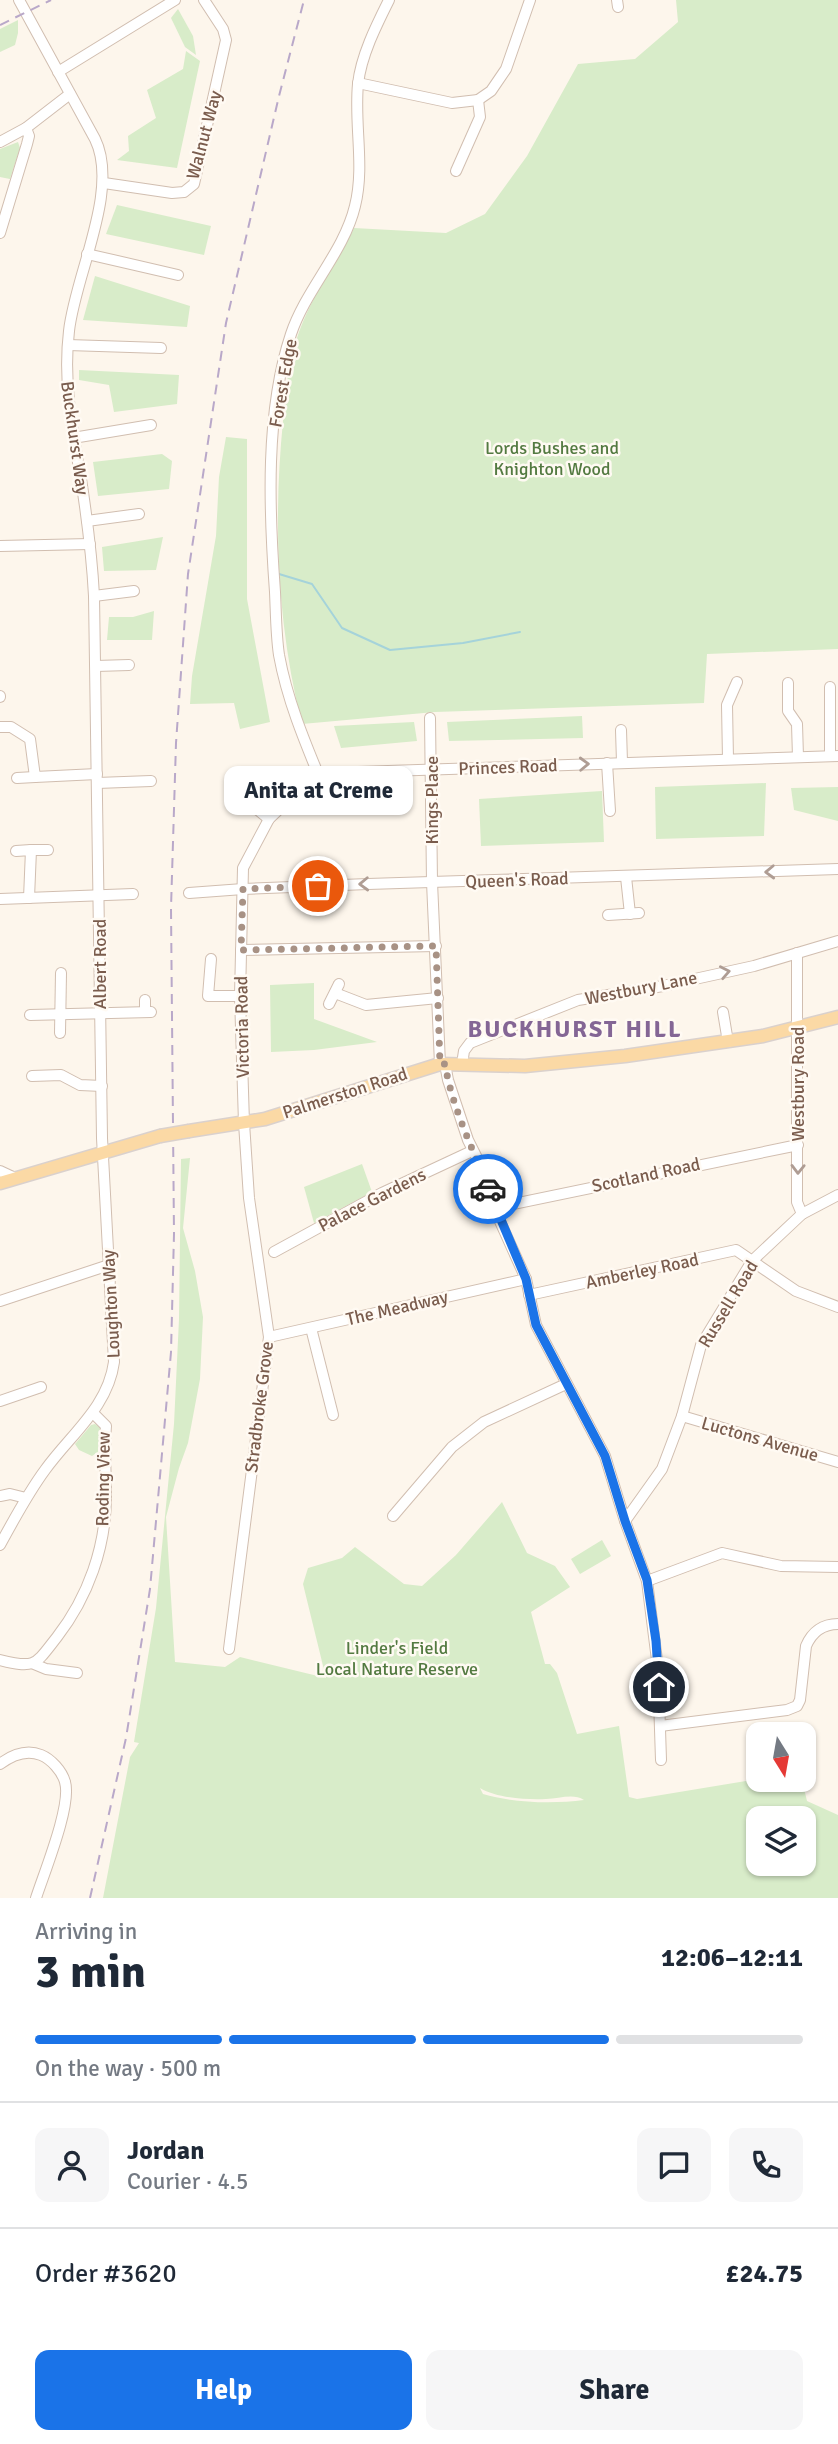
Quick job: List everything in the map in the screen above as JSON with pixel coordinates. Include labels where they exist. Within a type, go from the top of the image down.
[{"type":"main road","name":"Palmerston Road","points":[[0,1183],[160,1136],[244,1124],[443,1064],[525,1066],[728,1042],[838,1017]]},
{"type":"street","name":"Buckhurst Way","points":[[19,0],[100,150],[103,161],[104,183],[72,310],[68,345],[68,395],[90,544],[94,596],[97,779]]},
{"type":"street","points":[[58,72],[175,0]]},
{"type":"street","name":"Walnut Way","points":[[104,183],[172,193],[184,192],[194,184],[226,40],[223,29],[204,0]]},
{"type":"street","name":"Forest Edge","points":[[321,781],[295,717],[279,655],[271,479],[274,431],[285,353],[294,326],[355,208],[360,169],[358,83],[363,62],[389,0]]},
{"type":"street","points":[[358,83],[452,103],[478,100],[491,91],[506,69],[530,0]]},
{"type":"street","points":[[0,142],[26,128],[70,93]]},
{"type":"street","points":[[456,171],[480,117],[478,100]]},
{"type":"street","points":[[0,233],[29,136],[26,128]]},
{"type":"street","points":[[87,254],[178,275]]},
{"type":"street","points":[[68,345],[162,348]]},
{"type":"street","points":[[73,438],[151,425]]},
{"type":"street","points":[[87,521],[139,514]]},
{"type":"street","points":[[0,546],[90,544]]},
{"type":"street","points":[[94,596],[134,591]]},
{"type":"street","points":[[96,666],[129,664]]},
{"type":"street","points":[[728,759],[727,705],[737,682]]},
{"type":"street","points":[[788,683],[788,711],[797,723],[797,757]]},
{"type":"street","points":[[831,686],[834,756]]},
{"type":"street","name":"Kings Place","points":[[430,718],[432,882],[443,1064],[494,1208],[526,1279],[536,1325],[605,1456],[647,1580],[656,1641],[661,1760]]},
{"type":"street","points":[[0,727],[11,727],[30,739],[35,777]]},
{"type":"street","points":[[621,730],[622,762]]},
{"type":"street","name":"Princes Road","points":[[243,889],[243,868],[269,819],[290,799],[321,781],[358,772],[834,756]]},
{"type":"street","points":[[607,762],[610,811]]},
{"type":"street","points":[[17,778],[151,781]]},
{"type":"street","name":"Albert Road","points":[[97,779],[103,1153]]},
{"type":"street","points":[[233,789],[269,819]]},
{"type":"street","points":[[29,898],[31,850]]},
{"type":"street","points":[[16,851],[48,850]]},
{"type":"street","name":"Queen's Road","points":[[192,893],[243,889],[838,869]]},
{"type":"street","points":[[608,915],[634,914],[626,877]]},
{"type":"street","name":"Victoria Road","points":[[243,889],[240,996],[244,1124]]},
{"type":"street","points":[[0,899],[133,894]]},
{"type":"street","name":"Westbury Lane","points":[[462,1064],[464,1051],[470,1043],[578,1000],[663,986],[754,966],[838,941]]},
{"type":"street","points":[[241,950],[436,946]]},
{"type":"street","name":"Westbury Road","points":[[797,953],[797,1202],[802,1214]]},
{"type":"street","points":[[211,959],[208,996],[240,996]]},
{"type":"street","points":[[60,1033],[61,973]]},
{"type":"street","points":[[329,1004],[337,988],[366,1004],[438,998]]},
{"type":"street","points":[[30,1015],[148,1012],[145,1000]]},
{"type":"street","points":[[723,1012],[728,1042]]},
{"type":"street","points":[[32,1076],[62,1070],[80,1085],[102,1086]]},
{"type":"street","name":"Stradbroke Grove","points":[[229,1649],[269,1337],[249,1198],[244,1124]]},
{"type":"street","name":"Scotland Road","points":[[494,1208],[798,1145]]},
{"type":"street","name":"Palace Gardens","points":[[274,1252],[382,1193],[472,1151]]},
{"type":"street","name":"Loughton Way","points":[[0,1545],[26,1498],[58,1453],[103,1401],[112,1380],[114,1362],[103,1153]]},
{"type":"street","points":[[0,1171],[15,1178]]},
{"type":"street","name":"Russell Road","points":[[625,1521],[662,1469],[682,1416],[701,1345],[752,1261],[802,1214],[838,1195]]},
{"type":"street","name":"Amberley Road","points":[[529,1295],[736,1250],[752,1261]]},
{"type":"street","points":[[752,1261],[796,1291],[838,1307]]},
{"type":"street","points":[[0,1301],[109,1265]]},
{"type":"street","name":"The Meadway","points":[[269,1337],[526,1279]]},
{"type":"street","points":[[311,1328],[333,1415]]},
{"type":"street","points":[[393,1516],[452,1447],[484,1422],[566,1384]]},
{"type":"street","points":[[0,1401],[41,1387]]},
{"type":"street","name":"Roding View","points":[[34,1664],[64,1628],[84,1594],[100,1545],[106,1498],[106,1426],[93,1413]]},
{"type":"street","name":"Luctons Avenue","points":[[682,1416],[838,1462]]},
{"type":"street","points":[[0,1496],[10,1494],[26,1498]]},
{"type":"street","points":[[647,1580],[722,1553],[781,1566],[838,1567]]},
{"type":"street","points":[[660,1726],[787,1710],[796,1706],[800,1700],[809,1639],[828,1624],[838,1624]]},
{"type":"street","points":[[0,1660],[77,1673]]},
{"type":"street","points":[[0,1764],[15,1754],[36,1752],[53,1764],[66,1783],[65,1808],[36,1898]]},
{"type":"green space","name":"Lords Bushes and Knighton Wood","points":[[676,0],[838,0],[838,649],[707,654],[704,703],[435,712],[302,724],[282,611],[278,497],[288,376],[295,343],[311,305],[354,228],[446,233],[485,214],[527,156],[578,64],[635,59],[678,22]]},
{"type":"green space","points":[[178,9],[193,36],[196,55],[185,47],[171,18]]},
{"type":"green space","points":[[18,20],[15,45],[0,52],[0,29]]},
{"type":"green space","points":[[186,51],[200,61],[177,168],[117,160],[129,151],[128,136],[156,118],[147,90],[183,69]]},
{"type":"green space","points":[[18,142],[20,148],[10,179],[0,177],[0,149]]},
{"type":"green space","points":[[117,205],[211,226],[204,255],[106,234]]},
{"type":"green space","points":[[95,276],[190,306],[187,327],[83,320]]},
{"type":"green space","points":[[79,370],[179,375],[177,404],[114,412],[109,385],[79,380]]},
{"type":"green space","points":[[226,437],[247,439],[247,599],[270,722],[240,729],[234,703],[190,704],[192,676],[216,536],[219,477]]},
{"type":"green space","points":[[162,454],[172,461],[169,489],[98,496],[93,462]]},
{"type":"green space","points":[[163,537],[156,570],[104,571],[102,547]]},
{"type":"green space","points":[[154,611],[152,640],[107,640],[109,617],[133,617]]},
{"type":"green space","points":[[582,716],[583,738],[449,741],[447,722]]},
{"type":"green space","points":[[414,722],[417,741],[341,748],[334,726]]},
{"type":"green space","points":[[766,783],[764,836],[656,839],[655,787]]},
{"type":"green space","points":[[838,787],[838,821],[794,810],[791,788]]},
{"type":"green space","points":[[602,791],[604,842],[481,846],[479,799]]},
{"type":"green space","points":[[314,983],[314,1019],[377,1042],[271,1052],[270,985]]},
{"type":"green space","name":"Linder's Field Local Nature Reserve","points":[[190,1158],[183,1228],[195,1271],[203,1317],[200,1379],[188,1443],[166,1517],[175,1662],[225,1667],[240,1657],[326,1678],[303,1584],[308,1568],[342,1558],[355,1547],[404,1584],[422,1586],[456,1555],[502,1502],[527,1553],[555,1566],[570,1587],[531,1612],[545,1664],[550,1664],[557,1673],[577,1734],[619,1726],[629,1797],[637,1799],[746,1781],[746,1792],[805,1792],[807,1801],[838,1815],[838,1898],[103,1898],[130,1757],[139,1743],[134,1742],[156,1608],[174,1424],[179,1319],[181,1159]],"holes":[[[480,1788],[512,1798],[571,1797],[584,1800],[520,1801],[483,1794]]]},
{"type":"green space","points":[[362,1164],[372,1192],[314,1223],[304,1187]]},
{"type":"green space","points":[[95,1424],[100,1428],[98,1452],[92,1456],[79,1450],[75,1444],[91,1425]]},
{"type":"green space","points":[[602,1540],[611,1556],[580,1574],[571,1559]]},
{"type":"waterway","points":[[279,574],[312,584],[342,628],[390,650],[463,643],[520,632]]},
{"type":"railway","points":[[0,25],[51,0]]},
{"type":"railway","points":[[90,1898],[126,1738],[150,1589],[171,1352],[174,1234],[171,908],[176,743],[188,574],[226,323],[304,0]]},
{"type":"way so far","points":[[318,886],[243,889],[241,950],[436,946],[440,1064],[445,1064],[468,1140],[488,1189]]},
{"type":"place","name":"Anita at Creme","points":[[318,886]]},
{"type":"district","name":"BUCKHURST HILL","points":[[575,1029]]},
{"type":"route","points":[[488,1189],[526,1279],[536,1325],[605,1456],[647,1580],[656,1641],[659,1687]]}]
